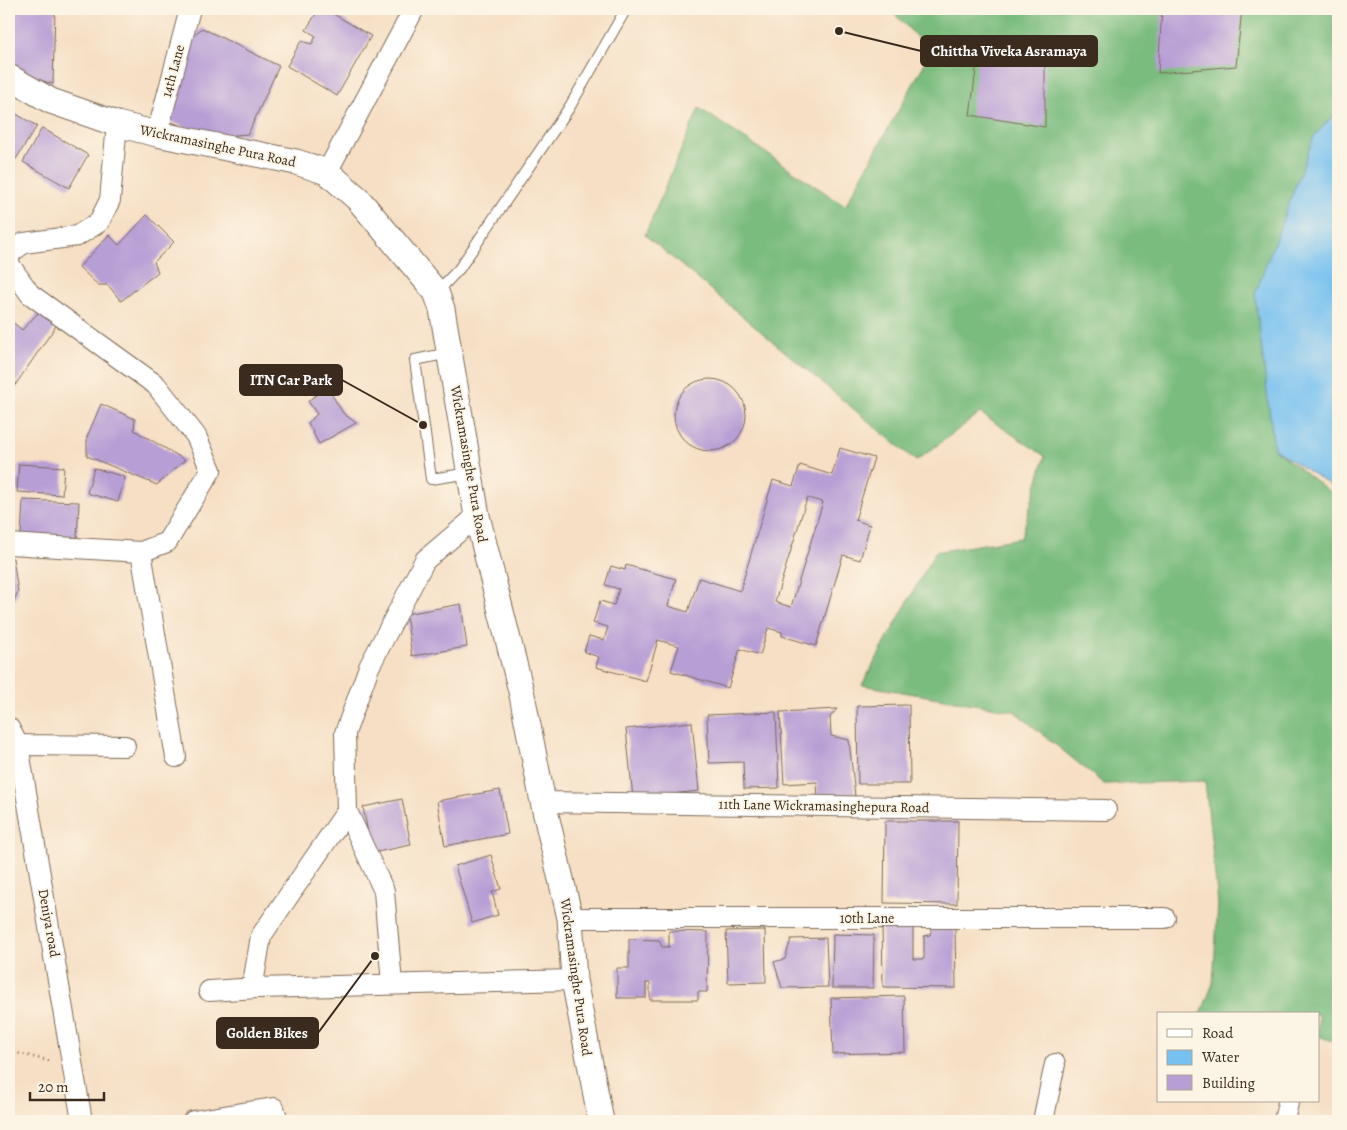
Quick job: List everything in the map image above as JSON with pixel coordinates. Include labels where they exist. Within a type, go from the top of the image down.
[{"type":"street","name":"14th Lane","points":[[156,134],[190,9]]},
{"type":"street","points":[[327,172],[414,9]]},
{"type":"street","name":"Wickramasinghe Pura Road","points":[[9,77],[50,101],[117,124],[156,134],[296,162],[327,172],[358,199],[436,292],[442,309],[477,516],[522,695],[543,802],[570,918],[574,980],[601,1121]]},
{"type":"street","points":[[9,544],[141,552],[167,542],[211,470],[196,436],[156,385],[30,294],[9,262],[10,253],[24,242],[77,236],[99,222],[110,200],[117,124]]},
{"type":"street","points":[[392,984],[384,891],[347,811],[345,733],[369,667],[425,560],[477,516]]},
{"type":"street","points":[[141,552],[176,757]]},
{"type":"street","name":"Deniya road","points":[[9,728],[82,1121]]},
{"type":"street","points":[[13,744],[125,746]]},
{"type":"street","name":"11th Lane Wickramasinghepura Road","points":[[543,802],[1106,810]]},
{"type":"street","points":[[257,988],[254,978],[262,936],[347,811]]},
{"type":"street","name":"10th Lane","points":[[570,918],[1165,918]]},
{"type":"street","points":[[209,991],[257,988],[574,980]]},
{"type":"street","points":[[1043,1121],[1055,1064]]},
{"type":"street","points":[[194,1121],[276,1115]]},
{"type":"lane","points":[[436,292],[459,269],[569,108],[626,9]]},
{"type":"lane","points":[[449,354],[415,360],[431,479],[470,473]]},
{"type":"path","points":[[9,1050],[57,1063]]},
{"type":"green space","points":[[890,9],[1338,9],[1338,111],[1314,136],[1274,449],[1338,498],[1338,1043],[1320,1037],[1320,1012],[1202,1012],[1213,983],[1218,904],[1205,781],[1104,784],[1014,711],[862,685],[935,552],[1021,538],[1045,456],[980,413],[916,461],[645,235],[699,108],[845,206],[931,52]]},
{"type":"water","points":[[1338,111],[1338,490],[1274,449],[1255,294],[1314,136]]},
{"type":"building","points":[[9,9],[55,9],[53,84],[30,77],[9,62]]},
{"type":"building","points":[[319,9],[325,9],[371,36],[337,96],[287,66],[301,41],[312,44],[316,36],[306,30]]},
{"type":"building","points":[[1162,9],[1242,9],[1236,66],[1158,73]]},
{"type":"building","points":[[202,28],[279,66],[248,134],[211,137],[161,118],[175,51]]},
{"type":"building","points":[[979,47],[1045,55],[1045,127],[970,115]]},
{"type":"building","points":[[9,110],[37,126],[16,159],[9,154]]},
{"type":"building","points":[[42,128],[88,155],[69,188],[23,162]]},
{"type":"building","points":[[147,215],[174,242],[154,262],[158,272],[121,301],[108,285],[98,285],[79,267],[109,235],[119,245]]},
{"type":"building","points":[[39,312],[58,323],[9,394],[9,322],[10,320],[22,330]]},
{"type":"building","points":[[710,379],[730,385],[740,395],[746,415],[740,435],[730,445],[710,451],[690,445],[680,435],[674,415],[680,395],[690,385]]},
{"type":"building","points":[[327,387],[343,413],[356,423],[319,444],[308,423],[317,414],[308,401]]},
{"type":"building","points":[[101,404],[135,419],[134,430],[185,460],[157,485],[87,456],[87,437]]},
{"type":"building","points":[[840,448],[874,458],[855,520],[870,525],[860,560],[843,555],[816,646],[782,636],[782,632],[768,628],[760,655],[740,649],[728,688],[671,671],[679,646],[658,640],[646,681],[596,667],[599,657],[584,652],[589,636],[604,640],[608,627],[593,623],[600,601],[614,605],[619,589],[605,585],[611,566],[625,570],[626,565],[676,579],[668,606],[688,612],[699,578],[740,591],[773,480],[793,486],[800,465],[832,475]],"holes":[[[807,498],[823,502],[791,607],[775,602]]]},
{"type":"building","points":[[9,464],[13,464],[10,508],[9,508]]},
{"type":"building","points":[[19,464],[64,467],[62,495],[17,492]]},
{"type":"building","points":[[94,468],[125,477],[118,502],[87,493]]},
{"type":"building","points":[[23,500],[79,502],[77,539],[21,537]]},
{"type":"building","points":[[13,558],[18,592],[9,611],[9,559]]},
{"type":"building","points":[[461,604],[467,647],[412,656],[406,614]]},
{"type":"building","points":[[909,705],[910,784],[858,784],[857,706]]},
{"type":"building","points":[[837,709],[830,717],[831,736],[849,740],[855,796],[818,802],[817,782],[784,784],[780,712]]},
{"type":"building","points":[[776,712],[779,788],[744,789],[743,762],[709,763],[707,715]]},
{"type":"building","points":[[692,722],[699,791],[633,798],[626,729]]},
{"type":"building","points":[[500,790],[508,834],[445,846],[437,801]]},
{"type":"building","points":[[402,799],[411,845],[372,853],[363,807]]},
{"type":"building","points":[[885,821],[958,821],[957,904],[884,903]]},
{"type":"building","points":[[491,855],[501,889],[492,892],[498,915],[472,923],[455,866]]},
{"type":"building","points":[[882,923],[913,924],[913,959],[924,959],[924,936],[930,935],[932,925],[955,925],[956,988],[883,987]]},
{"type":"building","points":[[765,930],[766,982],[728,983],[726,931]]},
{"type":"building","points":[[669,931],[708,932],[707,992],[698,992],[698,1000],[650,1000],[650,983],[646,983],[646,998],[617,998],[617,968],[629,968],[629,939],[659,940],[662,947],[669,947]]},
{"type":"building","points":[[833,934],[874,935],[873,988],[832,988]]},
{"type":"building","points":[[826,938],[828,987],[782,988],[774,962],[785,959],[791,939]]},
{"type":"building","points":[[904,996],[905,1052],[833,1054],[831,998]]},
{"type":"place","name":"Chittha Viveka Asramaya","points":[[839,31]]},
{"type":"place","name":"ITN Car Park","points":[[423,425]]},
{"type":"place","name":"Golden Bikes","points":[[375,956]]}]
